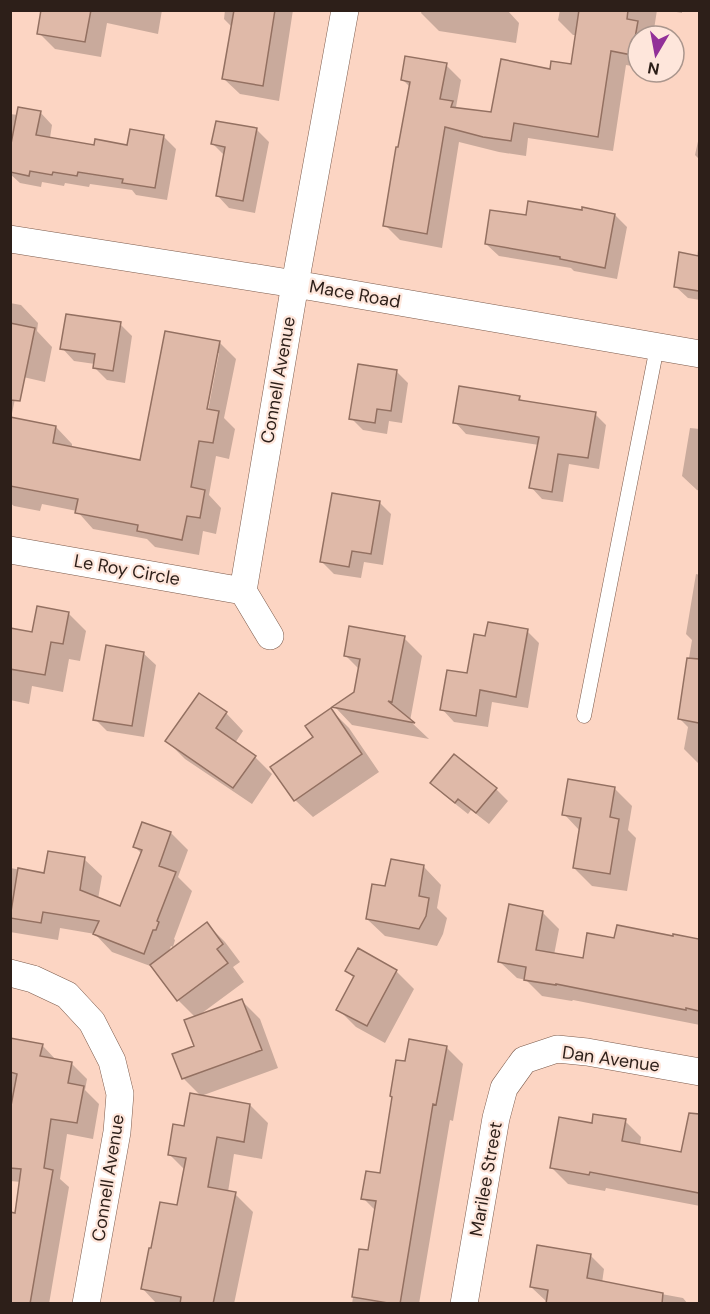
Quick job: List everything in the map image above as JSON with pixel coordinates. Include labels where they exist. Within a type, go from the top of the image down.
[{"type":"street","name":"Connell Avenue","points":[[243,591],[294,284],[345,10]]},
{"type":"street","name":"Mace Road","points":[[10,239],[294,284],[699,354]]},
{"type":"street","name":"Le Roy Circle","points":[[10,549],[243,591]]},
{"type":"street","points":[[243,591],[270,636]]},
{"type":"street","name":"Connell Avenue","points":[[10,973],[33,979],[66,995],[92,1022],[112,1061],[120,1094],[117,1132],[86,1304]]},
{"type":"street","name":"Dan Avenue","points":[[524,1060],[557,1050],[587,1052],[699,1072]]},
{"type":"street","name":"Marilee Street","points":[[464,1304],[496,1118],[504,1088],[524,1060]]},
{"type":"lane","points":[[584,716],[657,347]]},
{"type":"building","points":[[41,10],[91,10],[85,42],[37,34]]},
{"type":"building","points":[[234,10],[275,10],[263,86],[222,79]]},
{"type":"building","points":[[579,10],[628,10],[627,19],[638,21],[637,24],[626,24],[626,54],[611,51],[598,137],[514,123],[511,141],[483,137],[445,127],[427,234],[383,226],[410,82],[401,80],[405,56],[447,63],[440,99],[453,101],[451,107],[491,112],[501,59],[550,69],[551,61],[571,64]]},
{"type":"building","points":[[18,107],[41,111],[36,135],[94,145],[95,139],[127,145],[130,129],[164,135],[155,188],[122,183],[123,179],[78,172],[77,176],[30,171],[29,176],[10,172],[10,149]]},
{"type":"building","points":[[216,121],[257,128],[243,201],[216,196],[225,147],[211,144]]},
{"type":"building","points":[[528,201],[582,210],[582,207],[615,214],[605,268],[560,259],[560,257],[485,244],[490,210],[526,215]]},
{"type":"building","points":[[679,252],[699,256],[699,291],[674,287]]},
{"type":"building","points":[[66,314],[121,322],[113,371],[93,368],[95,354],[60,349]]},
{"type":"building","points":[[10,323],[35,328],[20,401],[10,400]]},
{"type":"building","points":[[165,331],[220,341],[207,409],[219,411],[213,443],[199,441],[191,487],[205,490],[200,518],[187,516],[182,540],[137,531],[138,525],[75,513],[78,499],[10,486],[10,417],[56,426],[53,443],[140,460]]},
{"type":"building","points":[[358,364],[397,370],[391,411],[377,409],[375,423],[349,419]]},
{"type":"building","points":[[459,386],[520,396],[519,400],[596,412],[588,458],[558,454],[552,492],[529,488],[539,437],[453,423]]},
{"type":"building","points":[[332,493],[380,501],[371,554],[352,551],[349,567],[320,562]]},
{"type":"building","points":[[37,606],[69,612],[63,644],[51,642],[45,675],[10,669],[10,628],[32,632]]},
{"type":"building","points":[[488,622],[528,629],[516,697],[480,690],[476,716],[440,710],[447,670],[467,673],[474,634],[485,636]]},
{"type":"building","points":[[349,626],[405,636],[392,702],[388,701],[415,723],[332,707],[354,692],[360,659],[344,656]]},
{"type":"building","points":[[106,645],[144,652],[132,726],[93,720]]},
{"type":"building","points":[[687,658],[699,659],[699,723],[678,719]]},
{"type":"building","points":[[199,693],[227,712],[216,728],[256,756],[233,788],[165,741]]},
{"type":"building","points":[[331,708],[362,754],[294,801],[270,767],[313,737],[305,726]]},
{"type":"building","points":[[454,754],[497,788],[476,813],[458,799],[455,803],[430,783]]},
{"type":"building","points":[[568,779],[615,787],[610,817],[619,819],[610,874],[573,868],[581,818],[562,815]]},
{"type":"building","points":[[142,822],[171,832],[159,866],[176,872],[157,921],[159,922],[156,930],[153,930],[144,954],[93,934],[99,921],[43,912],[41,923],[10,918],[18,868],[44,873],[48,851],[85,857],[80,890],[120,906],[142,850],[133,847]]},
{"type":"building","points":[[391,859],[424,865],[419,896],[429,898],[426,916],[419,929],[366,919],[372,884],[385,886]]},
{"type":"building","points":[[509,904],[543,911],[536,950],[583,958],[587,933],[614,938],[617,925],[699,939],[699,1011],[524,980],[526,967],[498,962]]},
{"type":"building","points":[[207,922],[223,944],[217,949],[228,963],[177,1001],[150,965]]},
{"type":"building","points":[[358,948],[397,970],[367,1026],[336,1010],[354,976],[345,971]]},
{"type":"building","points":[[242,999],[262,1050],[182,1079],[172,1054],[194,1046],[184,1020]]},
{"type":"building","points":[[10,1038],[43,1044],[40,1056],[72,1062],[68,1083],[84,1086],[77,1123],[51,1119],[44,1168],[53,1170],[30,1304],[10,1304],[10,1212],[15,1213],[21,1169],[10,1168],[10,1111],[17,1074],[10,1072]]},
{"type":"building","points":[[409,1039],[447,1046],[436,1105],[433,1104],[400,1304],[394,1304],[352,1297],[359,1249],[368,1250],[376,1201],[361,1199],[366,1171],[380,1173],[396,1060],[405,1061]]},
{"type":"building","points":[[190,1093],[250,1104],[244,1142],[217,1137],[208,1187],[236,1192],[213,1304],[180,1304],[181,1297],[141,1289],[160,1202],[177,1205],[186,1158],[168,1155],[173,1124],[184,1126]]},
{"type":"building","points":[[689,1113],[699,1114],[699,1193],[590,1172],[589,1175],[550,1168],[559,1117],[592,1123],[593,1114],[626,1119],[622,1141],[681,1152]]},
{"type":"building","points":[[537,1245],[591,1254],[587,1278],[663,1293],[662,1304],[546,1304],[548,1290],[530,1287]]}]
